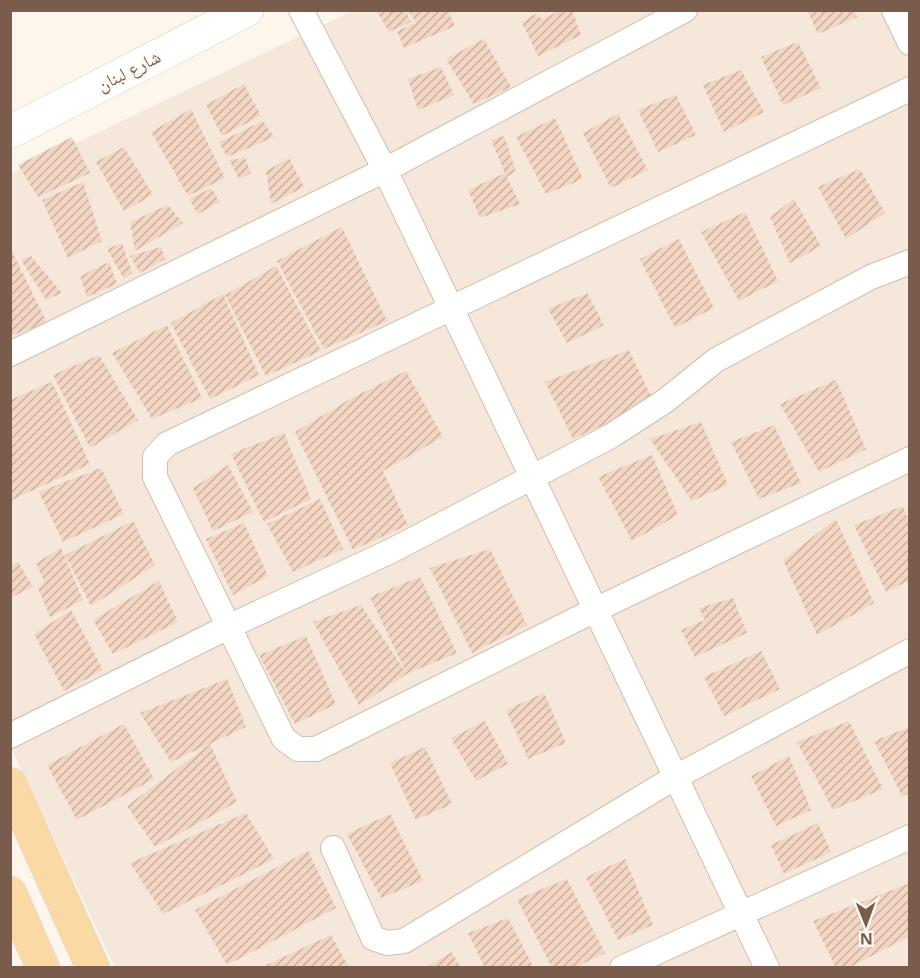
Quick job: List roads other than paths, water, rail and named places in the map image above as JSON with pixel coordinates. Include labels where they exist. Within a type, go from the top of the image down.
[{"type":"main road","points":[[10,784],[93,968]]},
{"type":"main road","points":[[10,893],[43,968]]},
{"type":"street","name":"شارع لبنان","points":[[10,132],[247,10]]},
{"type":"street","points":[[301,10],[385,170],[533,476],[674,778],[767,968]]},
{"type":"street","points":[[10,354],[385,170],[685,10]]},
{"type":"street","points":[[894,10],[909,43]]},
{"type":"street","points":[[909,89],[167,444],[155,457],[155,477],[284,739],[298,749],[316,749],[595,610],[909,459]]},
{"type":"street","points":[[10,736],[230,626],[391,551],[611,436],[665,401],[716,360],[871,277],[909,262]]},
{"type":"street","points":[[333,848],[373,938],[387,943],[404,941],[674,778],[909,651]]},
{"type":"street","points":[[622,968],[909,837]]}]
